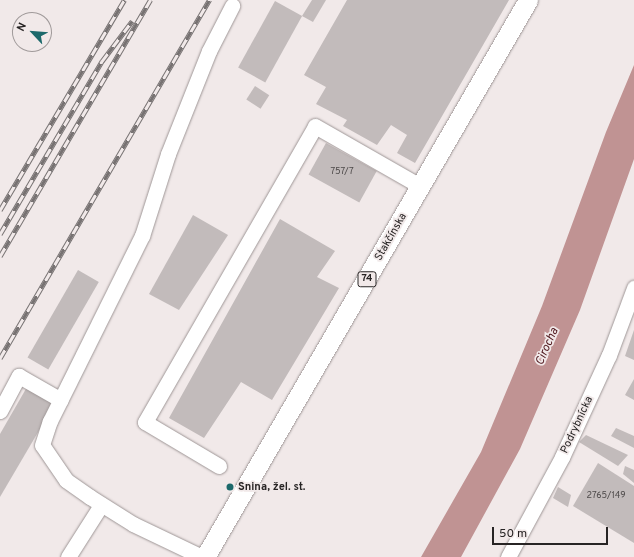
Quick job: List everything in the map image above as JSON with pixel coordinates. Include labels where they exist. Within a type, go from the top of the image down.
[{"type":"main road","name":"Stakčínska","points":[[205,557],[528,0]]},
{"type":"lane","points":[[202,557],[133,524],[66,480],[42,445],[50,421],[142,236],[168,154],[209,51],[232,6]]},
{"type":"lane","points":[[219,466],[145,422],[315,126],[420,186]]},
{"type":"lane","name":"Podrybnícka","points":[[508,557],[562,457],[609,355],[634,288]]},
{"type":"lane","points":[[0,411],[19,376],[61,400]]},
{"type":"lane","points":[[68,557],[101,504]]},
{"type":"water","name":"Cirocha","points":[[634,65],[634,159],[580,310],[520,449],[461,557],[421,557],[481,452],[542,306],[606,132]]},
{"type":"building","points":[[312,0],[326,0],[313,22],[302,16]]},
{"type":"building","points":[[347,0],[509,0],[415,163],[397,153],[407,135],[391,125],[377,145],[343,126],[347,120],[316,104],[326,87],[304,75]]},
{"type":"building","points":[[275,1],[302,16],[265,83],[238,67]]},
{"type":"building","points":[[255,86],[269,95],[261,109],[246,99]]},
{"type":"building","points":[[326,143],[377,171],[359,203],[309,174]]},
{"type":"building","points":[[193,215],[228,235],[179,310],[149,294]]},
{"type":"building","points":[[280,219],[335,251],[317,277],[339,288],[272,400],[241,382],[204,438],[169,418]]},
{"type":"building","points":[[78,270],[99,282],[48,369],[28,357]]},
{"type":"building","points":[[634,330],[634,360],[625,356]]},
{"type":"building","points":[[634,379],[634,400],[625,395]]},
{"type":"building","points":[[27,387],[54,405],[0,497],[0,434]]},
{"type":"building","points":[[616,428],[634,436],[634,448],[611,436]]},
{"type":"building","points":[[586,435],[628,455],[618,466],[579,442]]},
{"type":"building","points":[[598,463],[634,486],[634,543],[573,506]]},
{"type":"building","points":[[625,466],[634,470],[634,483],[623,474]]},
{"type":"building","points":[[558,487],[571,495],[568,507],[553,498]]},
{"type":"railway","points":[[0,210],[124,0]]},
{"type":"railway","points":[[0,256],[150,0]]},
{"type":"railway","points":[[0,358],[209,0]]},
{"type":"railway","points":[[0,234],[102,61],[132,21]]},
{"type":"place","name":"Snina, žel. st.","points":[[230,487]]}]
